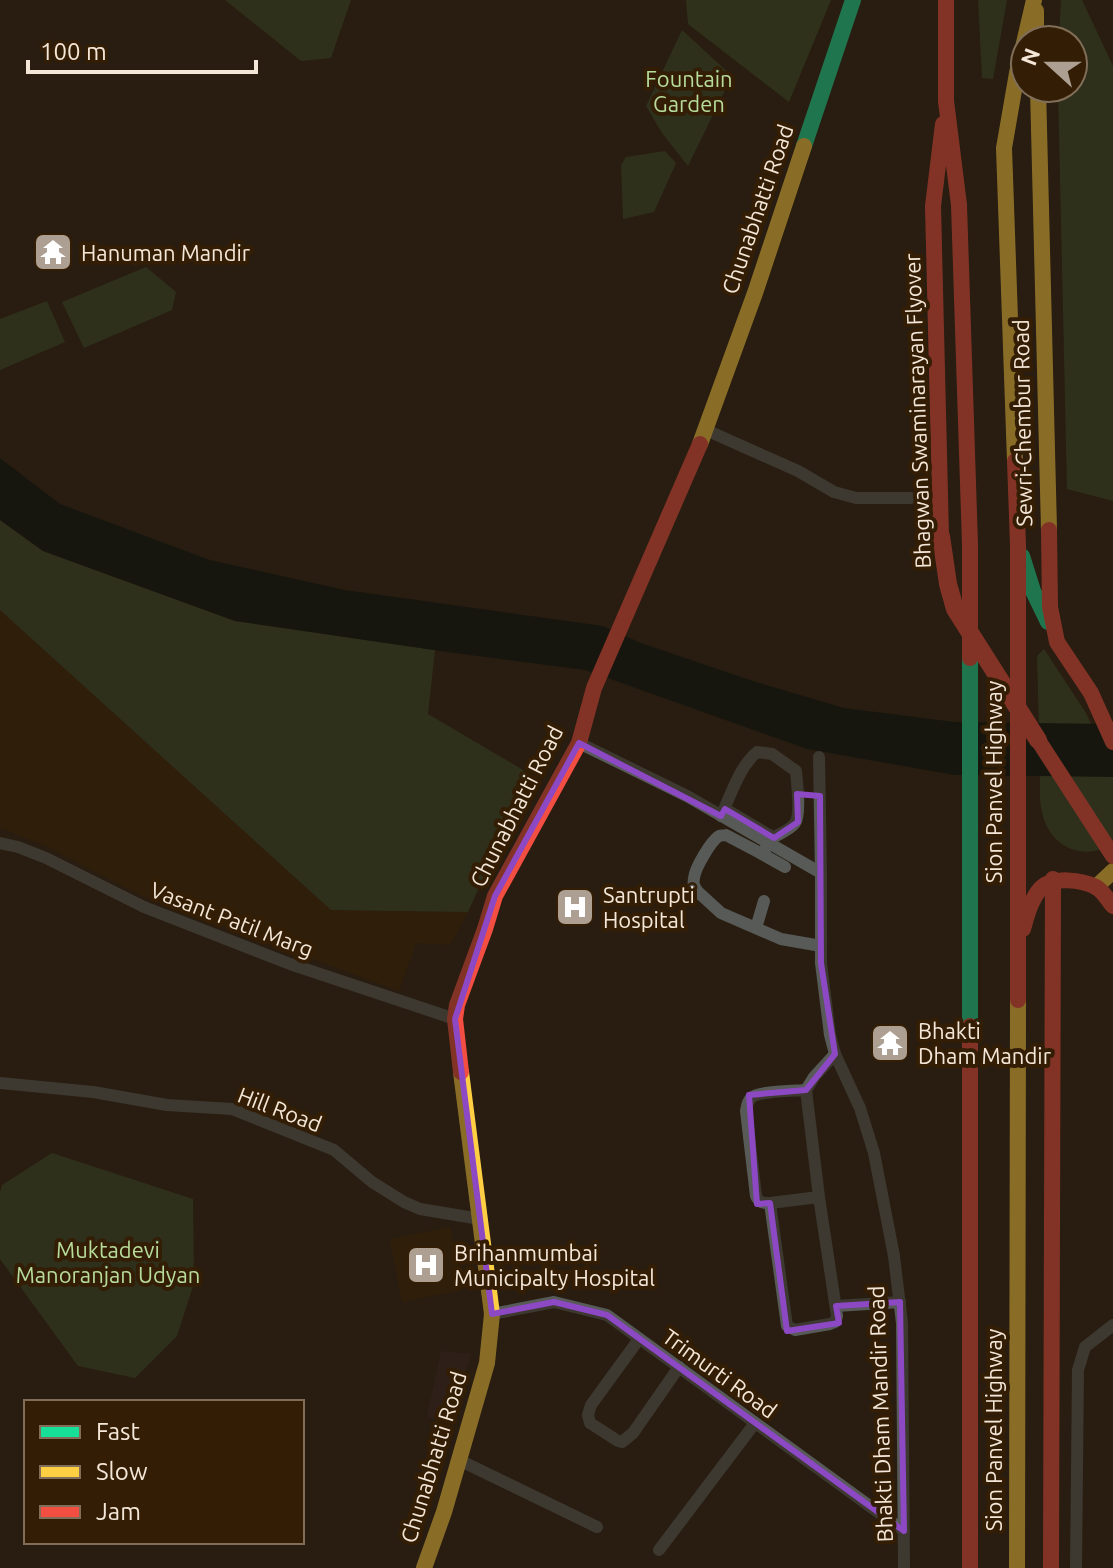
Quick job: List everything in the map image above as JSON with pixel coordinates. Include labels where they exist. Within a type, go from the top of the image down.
[{"type":"main road","name":"Chunabhatti Road","points":[[424,1568],[444,1512],[487,1363],[492,1314],[455,1019],[457,1005],[500,885],[579,743],[594,688],[706,430],[853,0]]},
{"type":"main road","points":[[1035,0],[1036,24]]},
{"type":"main road","name":"Sion Panvel Highway","points":[[1017,1568],[1018,545],[1004,148],[1011,95],[1035,0]]},
{"type":"main road","name":"Sion Panvel Highway","points":[[943,4],[946,101],[959,205],[970,545],[970,1568]]},
{"type":"main road","name":"Bhagwan Swaminarayan Flyover","points":[[946,101],[933,206],[941,536],[948,584],[955,609],[1113,856]]},
{"type":"main road","name":"Sewri-Chembur Road","points":[[1038,104],[1050,607],[1057,642],[1091,693],[1113,742]]},
{"type":"main road","points":[[1018,545],[1033,591],[1057,642]]},
{"type":"main road","points":[[1096,887],[1113,871]]},
{"type":"main road","points":[[1017,948],[1031,901],[1053,879],[1063,878],[1096,887],[1113,906]]},
{"type":"main road","points":[[1051,1568],[1053,879]]},
{"type":"street","points":[[706,430],[798,471],[834,492],[856,498],[911,498]]},
{"type":"street","points":[[579,743],[774,837],[797,821],[796,771],[772,754],[757,752],[743,767],[723,812]]},
{"type":"street","name":"Bhakti Dham Mandir Road","points":[[819,757],[821,963],[830,1035],[835,1054],[860,1108],[874,1153],[900,1302],[904,1568]]},
{"type":"street","points":[[797,794],[820,796]]},
{"type":"street","points":[[723,812],[785,867]]},
{"type":"street","points":[[821,873],[765,849],[721,835],[705,854],[694,873],[693,882],[697,891],[721,913],[781,939],[821,946]]},
{"type":"street","name":"Vasant Patil Marg","points":[[0,843],[46,858],[144,907],[290,964],[455,1019]]},
{"type":"street","points":[[756,928],[764,901]]},
{"type":"street","points":[[770,1203],[787,1326],[795,1330],[835,1322],[836,1306],[806,1090],[835,1054]]},
{"type":"street","name":"Hill Road","points":[[0,1083],[93,1092],[167,1105],[232,1109],[334,1150],[372,1182],[404,1202],[431,1211],[480,1219]]},
{"type":"street","points":[[806,1090],[757,1094],[747,1105],[756,1196],[763,1203],[819,1197]]},
{"type":"street","name":"Trimurti Road","points":[[492,1314],[554,1302],[607,1315],[904,1531]]},
{"type":"street","points":[[836,1306],[900,1302]]},
{"type":"street","points":[[1076,1568],[1078,1370],[1085,1347],[1113,1325]]},
{"type":"street","points":[[639,1339],[591,1405],[588,1415],[590,1423],[622,1442],[633,1433],[679,1367]]},
{"type":"street","points":[[659,1550],[755,1423]]},
{"type":"street","points":[[459,1460],[597,1527]]},
{"type":"highlighted area","points":[[579,743],[721,816],[725,809],[774,838],[798,822],[797,794],[820,796],[821,963],[835,1054],[806,1090],[749,1095],[757,1204],[770,1203],[787,1331],[839,1323],[836,1306],[900,1302],[904,1531],[607,1315],[554,1302],[492,1314],[455,1019],[495,896]]},
{"type":"shaded area","points":[[0,458],[60,504],[210,560],[345,590],[603,626],[641,643],[844,708],[955,722],[1113,724],[1113,777],[954,775],[807,749],[585,670],[235,621],[43,551],[0,520]]},
{"type":"shaded area","points":[[0,610],[331,910],[468,912],[450,945],[416,943],[399,991],[140,895],[44,845],[0,828]]},
{"type":"shaded area","name":"Brihanmumbai Municipalty Hospital","points":[[450,1227],[462,1290],[402,1302],[390,1239]]},
{"type":"shaded area","points":[[441,1351],[471,1354],[449,1424],[427,1417]]},
{"type":"green space","points":[[225,0],[351,0],[331,58],[301,61]]},
{"type":"green space","points":[[686,0],[831,0],[789,102],[688,24]]},
{"type":"green space","points":[[978,0],[1007,0],[993,79],[982,78]]},
{"type":"green space","points":[[1061,0],[1082,0],[1113,66],[1113,501],[1067,489],[1058,104],[1089,104],[1089,24],[1060,24]]},
{"type":"green space","name":"Fountain Garden","points":[[682,30],[732,76],[688,166],[646,106]]},
{"type":"green space","points":[[665,151],[676,163],[654,212],[623,219],[621,165],[626,157]]},
{"type":"green space","points":[[146,267],[176,292],[172,310],[84,348],[62,302]]},
{"type":"green space","points":[[47,301],[65,342],[0,370],[0,319]]},
{"type":"green space","points":[[0,520],[43,551],[235,621],[435,650],[428,714],[530,774],[468,912],[331,910],[0,610]]},
{"type":"green space","points":[[1044,649],[1086,713],[1113,772],[1113,844],[1102,849],[1090,852],[1069,848],[1052,834],[1042,812],[1037,656]]},
{"type":"green space","name":"Muktadevi Manoranjan Udyan","points":[[52,1153],[193,1199],[194,1283],[177,1336],[135,1378],[78,1366],[0,1259],[2,1185]]},
{"type":"traffic: fast","points":[[804,146],[853,0]]},
{"type":"traffic: fast","points":[[1022,556],[1033,591],[1048,622]]},
{"type":"traffic: fast","points":[[970,658],[970,1026]]},
{"type":"traffic: slow","points":[[1015,461],[1004,148],[1034,0]]},
{"type":"traffic: slow","points":[[1036,11],[1036,24]]},
{"type":"traffic: slow","points":[[1038,104],[1049,530]]},
{"type":"traffic: slow","points":[[700,444],[804,146]]},
{"type":"traffic: slow","points":[[1096,887],[1113,871]]},
{"type":"traffic: slow","points":[[1017,1568],[1018,1000]]},
{"type":"traffic: slow","points":[[424,1568],[444,1512],[487,1363],[492,1314],[461,1072]]},
{"type":"traffic: jam","points":[[946,0],[946,101],[959,205],[970,545],[970,658]]},
{"type":"traffic: jam","points":[[941,536],[933,206],[943,124]]},
{"type":"traffic: jam","points":[[461,1072],[455,1019],[457,1005],[495,896],[579,743],[594,688],[700,444]]},
{"type":"traffic: jam","points":[[1015,461],[1018,545],[1018,1000]]},
{"type":"traffic: jam","points":[[1049,530],[1050,607],[1057,642],[1091,693],[1113,742]]},
{"type":"traffic: jam","points":[[941,536],[955,609],[1038,740]]},
{"type":"traffic: jam","points":[[1038,740],[1113,856]]},
{"type":"traffic: jam","points":[[1051,1568],[1053,879]]},
{"type":"traffic: jam","points":[[1023,929],[1035,897],[1041,888],[1053,882],[1068,880],[1096,887],[1113,906]]},
{"type":"traffic: jam","points":[[970,1026],[970,1568]]},
{"type":"place","name":"Hanuman Mandir","points":[[53,252]]},
{"type":"place","name":"Santrupti Hospital","points":[[575,907]]},
{"type":"place","name":"Bhakti Dham Mandir","points":[[890,1043]]},
{"type":"place","name":"Brihanmumbai Municipalty Hospital","points":[[426,1265]]}]
